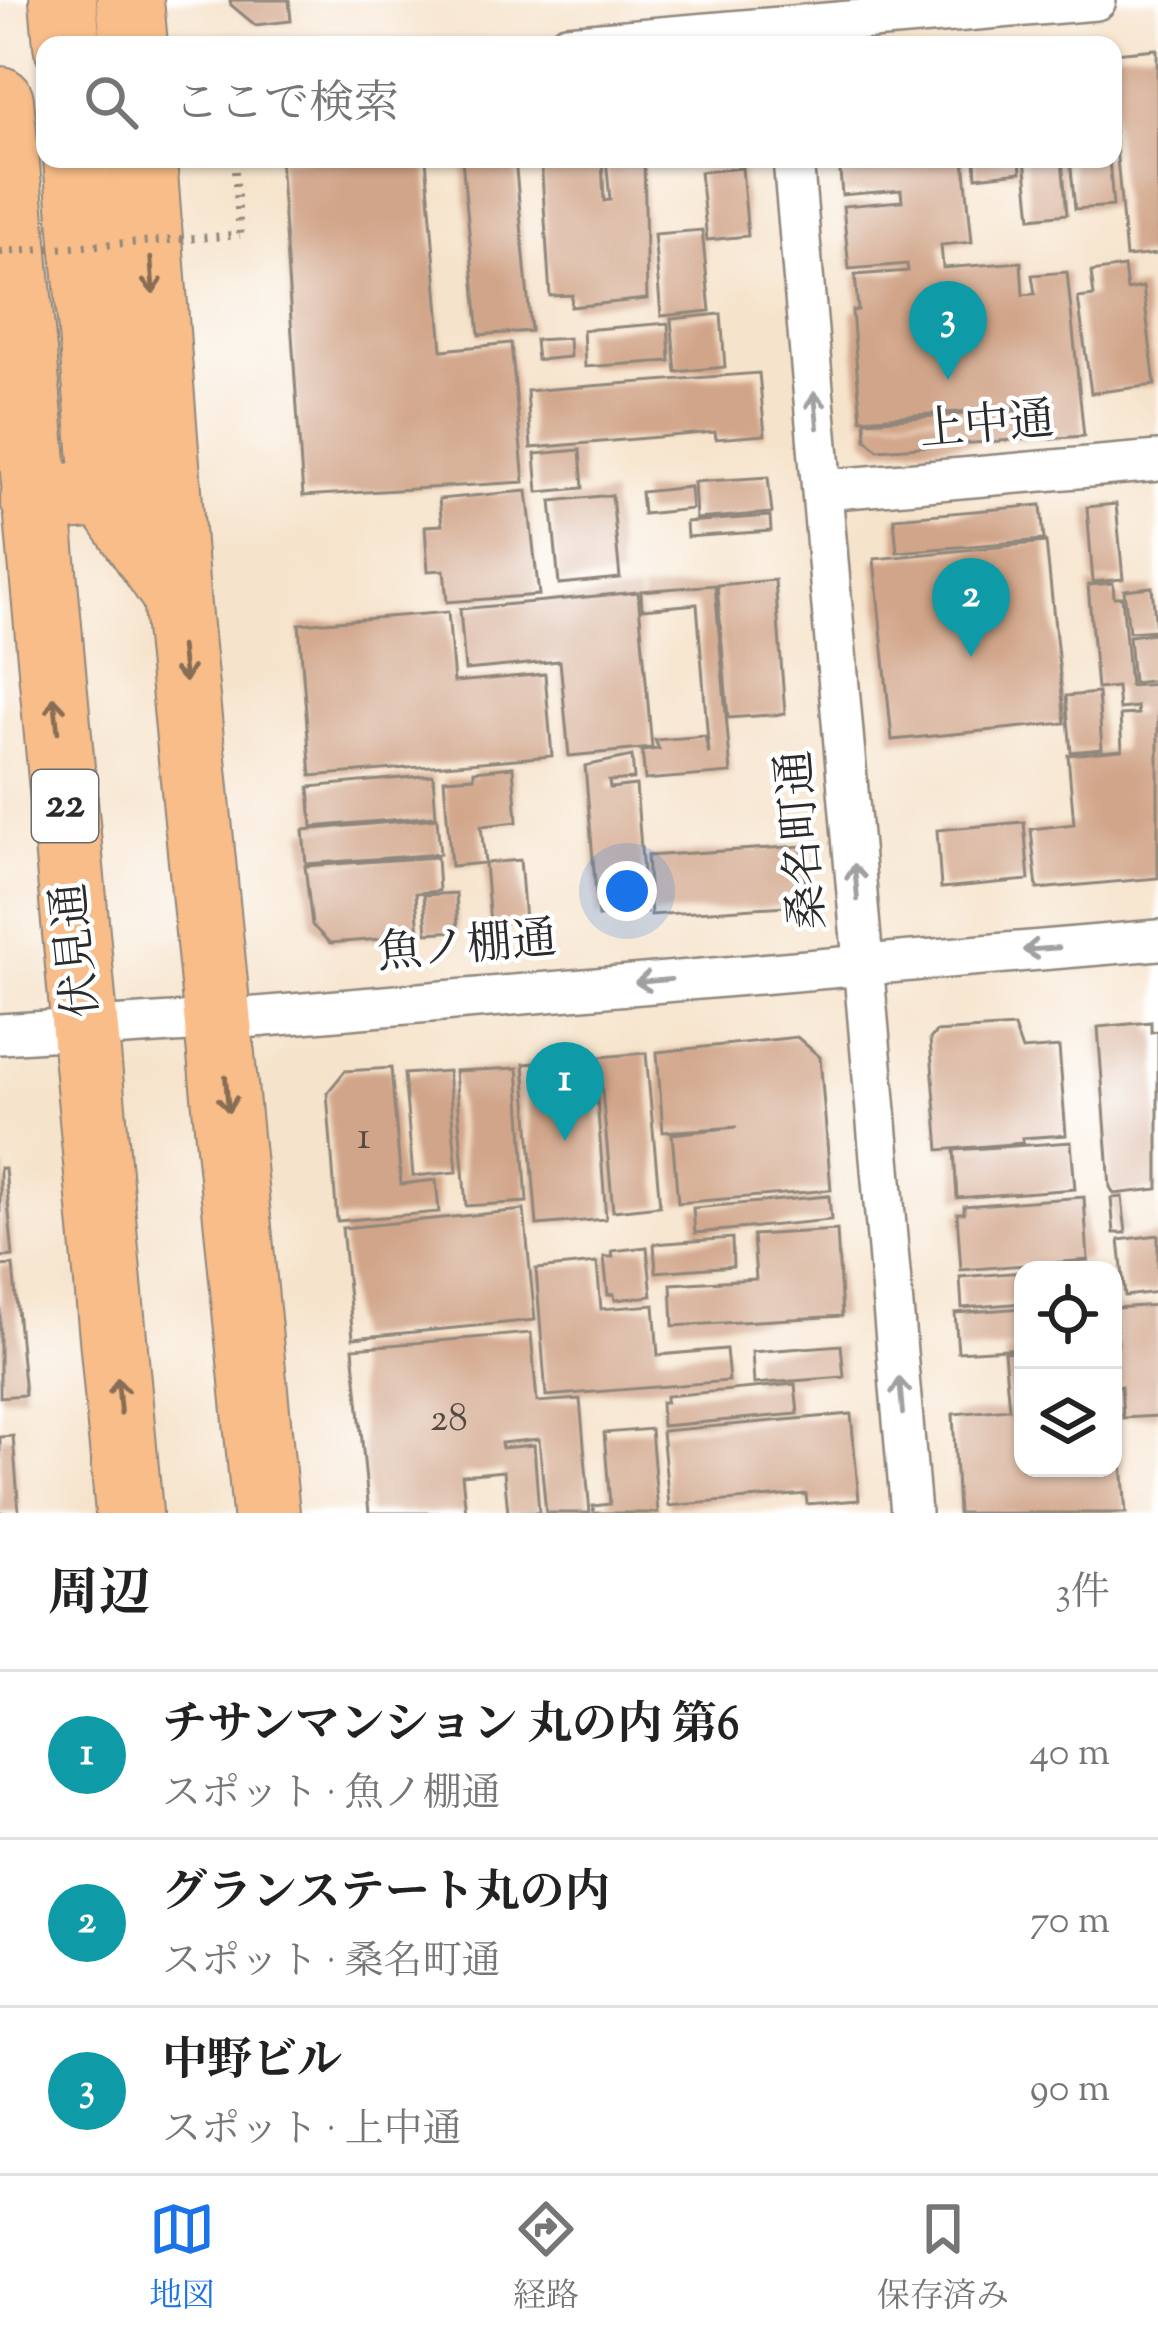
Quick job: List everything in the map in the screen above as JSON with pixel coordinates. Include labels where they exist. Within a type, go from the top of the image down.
[{"type":"highway","points":[[63,0],[66,36]]},
{"type":"highway","points":[[130,0],[133,36]]},
{"type":"highway","name":"伏見通","points":[[0,100],[129,1513]]},
{"type":"highway","points":[[78,168],[106,494],[176,596]]},
{"type":"highway","points":[[144,168],[176,596],[266,1513]]},
{"type":"highway","points":[[34,500],[106,494]]},
{"type":"street","points":[[655,36],[1096,0]]},
{"type":"street","name":"桑名町通","points":[[794,168],[911,1513]]},
{"type":"street","name":"上中通","points":[[823,490],[1158,461]]},
{"type":"street","name":"魚ノ棚通","points":[[0,1034],[220,1020],[1158,940]]},
{"type":"path","points":[[0,252],[241,235],[235,168]]},
{"type":"building","points":[[230,0],[289,0],[291,21],[255,25]]},
{"type":"building","points":[[1157,49],[1158,254],[1126,257],[1118,168],[1122,168],[1122,52]]},
{"type":"building","points":[[281,168],[427,168],[442,350],[511,343],[524,482],[303,496]]},
{"type":"building","points":[[463,168],[516,168],[531,331],[479,335]]},
{"type":"building","points":[[542,168],[602,168],[604,201],[610,200],[607,168],[644,168],[647,299],[571,307],[572,295],[550,296]]},
{"type":"building","points":[[742,168],[748,236],[707,240],[700,172]]},
{"type":"building","points":[[840,168],[965,168],[972,242],[941,245],[943,268],[1021,262],[1023,295],[1035,294],[1032,275],[1067,272],[1084,436],[1044,439],[1041,406],[861,419],[852,311],[858,310],[855,275],[908,271],[907,264],[849,269],[843,206],[902,201],[901,190],[842,195]]},
{"type":"building","points":[[976,168],[1021,168],[1021,172],[976,177]]},
{"type":"building","points":[[1026,168],[1063,168],[1067,214],[1031,218]]},
{"type":"building","points":[[1071,168],[1110,168],[1113,206],[1075,209]]},
{"type":"building","points":[[702,230],[710,311],[661,316],[654,234]]},
{"type":"building","points":[[1124,267],[1127,290],[1143,287],[1155,385],[1091,393],[1078,298],[1094,296],[1091,272]]},
{"type":"building","points":[[721,314],[725,367],[676,372],[671,319]]},
{"type":"building","points":[[668,323],[670,361],[585,367],[583,330]]},
{"type":"building","points":[[569,338],[570,357],[537,360],[535,340]]},
{"type":"building","points":[[759,373],[765,435],[716,439],[715,432],[531,448],[527,391]]},
{"type":"building","points":[[1039,409],[1041,438],[878,450],[866,439],[865,421]]},
{"type":"building","points":[[580,450],[583,488],[538,492],[535,454]]},
{"type":"building","points":[[768,477],[772,513],[696,519],[694,482]]},
{"type":"building","points":[[690,487],[692,509],[643,514],[641,492]]},
{"type":"building","points":[[527,491],[539,595],[447,602],[444,570],[428,571],[425,526],[442,525],[439,499]]},
{"type":"building","points":[[612,495],[620,578],[559,584],[551,501]]},
{"type":"building","points":[[1116,504],[1123,579],[1093,582],[1087,507]]},
{"type":"building","points":[[1041,505],[1044,540],[897,552],[894,518]]},
{"type":"building","points":[[770,516],[771,531],[687,537],[686,522]]},
{"type":"building","points":[[1046,542],[1065,723],[892,740],[874,559]]},
{"type":"building","points":[[775,580],[785,714],[728,718],[717,585]]},
{"type":"building","points":[[1113,583],[1114,597],[1122,597],[1130,686],[1158,684],[1158,878],[1037,889],[1031,829],[1074,824],[1068,755],[1122,750],[1120,715],[1138,714],[1137,707],[1119,709],[1117,687],[1097,689],[1088,585]]},
{"type":"building","points":[[715,585],[731,773],[645,780],[642,751],[659,749],[655,740],[705,736],[709,754],[697,604],[642,609],[641,591]]},
{"type":"building","points":[[1152,587],[1156,630],[1129,632],[1124,590]]},
{"type":"building","points":[[638,592],[652,748],[569,756],[560,661],[465,670],[460,609]]},
{"type":"building","points":[[448,612],[454,682],[545,674],[552,756],[311,776],[299,624]]},
{"type":"building","points":[[1154,633],[1158,680],[1133,683],[1129,636]]},
{"type":"building","points":[[1098,693],[1102,749],[1071,752],[1066,696]]},
{"type":"building","points":[[632,756],[634,779],[609,781],[610,788],[636,785],[646,912],[598,917],[585,766]]},
{"type":"building","points":[[513,767],[517,822],[481,826],[485,863],[451,866],[444,779]]},
{"type":"building","points":[[433,775],[436,816],[312,827],[309,787]]},
{"type":"building","points":[[437,818],[440,854],[306,864],[303,830]]},
{"type":"building","points":[[1024,822],[1029,880],[941,888],[937,830]]},
{"type":"building","points":[[802,846],[805,884],[786,906],[651,915],[647,856]]},
{"type":"building","points":[[437,857],[439,891],[416,893],[419,936],[330,943],[312,925],[305,866]]},
{"type":"building","points":[[520,860],[525,921],[490,924],[485,863]]},
{"type":"building","points":[[456,893],[458,931],[427,933],[424,895]]},
{"type":"building","points":[[1151,1022],[1151,1032],[1158,1031],[1158,1189],[1114,1194],[1098,1027]]},
{"type":"building","points":[[1014,1027],[1022,1050],[1059,1047],[1066,1135],[939,1150],[930,1039],[936,1032]]},
{"type":"building","points":[[797,1037],[820,1057],[831,1190],[678,1203],[672,1134],[737,1127],[663,1132],[657,1052]]},
{"type":"building","points":[[646,1053],[660,1206],[613,1211],[599,1057]]},
{"type":"building","points":[[594,1059],[606,1219],[537,1225],[524,1064]]},
{"type":"building","points":[[391,1068],[401,1184],[436,1180],[439,1212],[337,1221],[327,1093],[345,1071]]},
{"type":"building","points":[[518,1068],[527,1202],[466,1206],[455,1071]]},
{"type":"building","points":[[448,1071],[457,1172],[413,1176],[404,1074]]},
{"type":"building","points":[[1071,1142],[1075,1189],[957,1198],[954,1150]]},
{"type":"building","points":[[0,1168],[5,1168],[13,1256],[0,1257]]},
{"type":"building","points":[[829,1196],[831,1220],[695,1233],[693,1208]]},
{"type":"building","points":[[1084,1197],[1088,1260],[1014,1261],[1014,1266],[961,1270],[957,1213],[964,1213],[964,1206]]},
{"type":"building","points":[[1122,1197],[1126,1233],[1114,1233],[1111,1198]]},
{"type":"building","points":[[524,1210],[535,1320],[353,1338],[342,1228]]},
{"type":"building","points":[[837,1230],[842,1316],[673,1326],[671,1284],[756,1279],[753,1235]]},
{"type":"building","points":[[1158,1235],[1158,1292],[1125,1296],[1119,1240]]},
{"type":"building","points":[[732,1238],[733,1266],[656,1272],[654,1244]]},
{"type":"building","points":[[647,1247],[652,1296],[615,1300],[614,1294],[608,1295],[604,1257],[613,1257],[612,1251]]},
{"type":"building","points":[[597,1263],[601,1309],[654,1305],[658,1355],[726,1349],[729,1381],[546,1396],[536,1269]]},
{"type":"building","points":[[13,1265],[25,1395],[0,1397],[0,1266]]},
{"type":"building","points":[[1014,1273],[1014,1304],[962,1308],[960,1277]]},
{"type":"building","points":[[1158,1305],[1158,1416],[1123,1418],[1122,1308]]},
{"type":"building","points":[[1014,1309],[1014,1349],[958,1352],[955,1313]]},
{"type":"building","points":[[531,1333],[537,1402],[580,1399],[590,1513],[546,1513],[539,1439],[501,1443],[502,1448],[534,1445],[539,1513],[508,1513],[504,1471],[462,1475],[466,1513],[369,1513],[353,1348]]},
{"type":"building","points":[[841,1345],[844,1377],[754,1384],[752,1352]]},
{"type":"building","points":[[1014,1351],[1014,1477],[1122,1477],[1122,1464],[1126,1513],[958,1513],[953,1414],[1009,1409],[1004,1352]]},
{"type":"building","points":[[795,1384],[798,1414],[662,1426],[661,1402],[666,1402],[666,1396]]},
{"type":"building","points":[[851,1414],[859,1500],[807,1504],[806,1494],[669,1506],[662,1431]]},
{"type":"building","points":[[651,1429],[658,1513],[594,1513],[593,1506],[610,1504],[604,1433]]},
{"type":"building","points":[[13,1436],[19,1513],[0,1513],[0,1437]]},
{"type":"place","name":"中野ビル","points":[[948,380]]},
{"type":"place","name":"グランステート丸の内","points":[[971,657]]},
{"type":"place","name":"チサンマンション 丸の内 第6","points":[[565,1141]]}]
